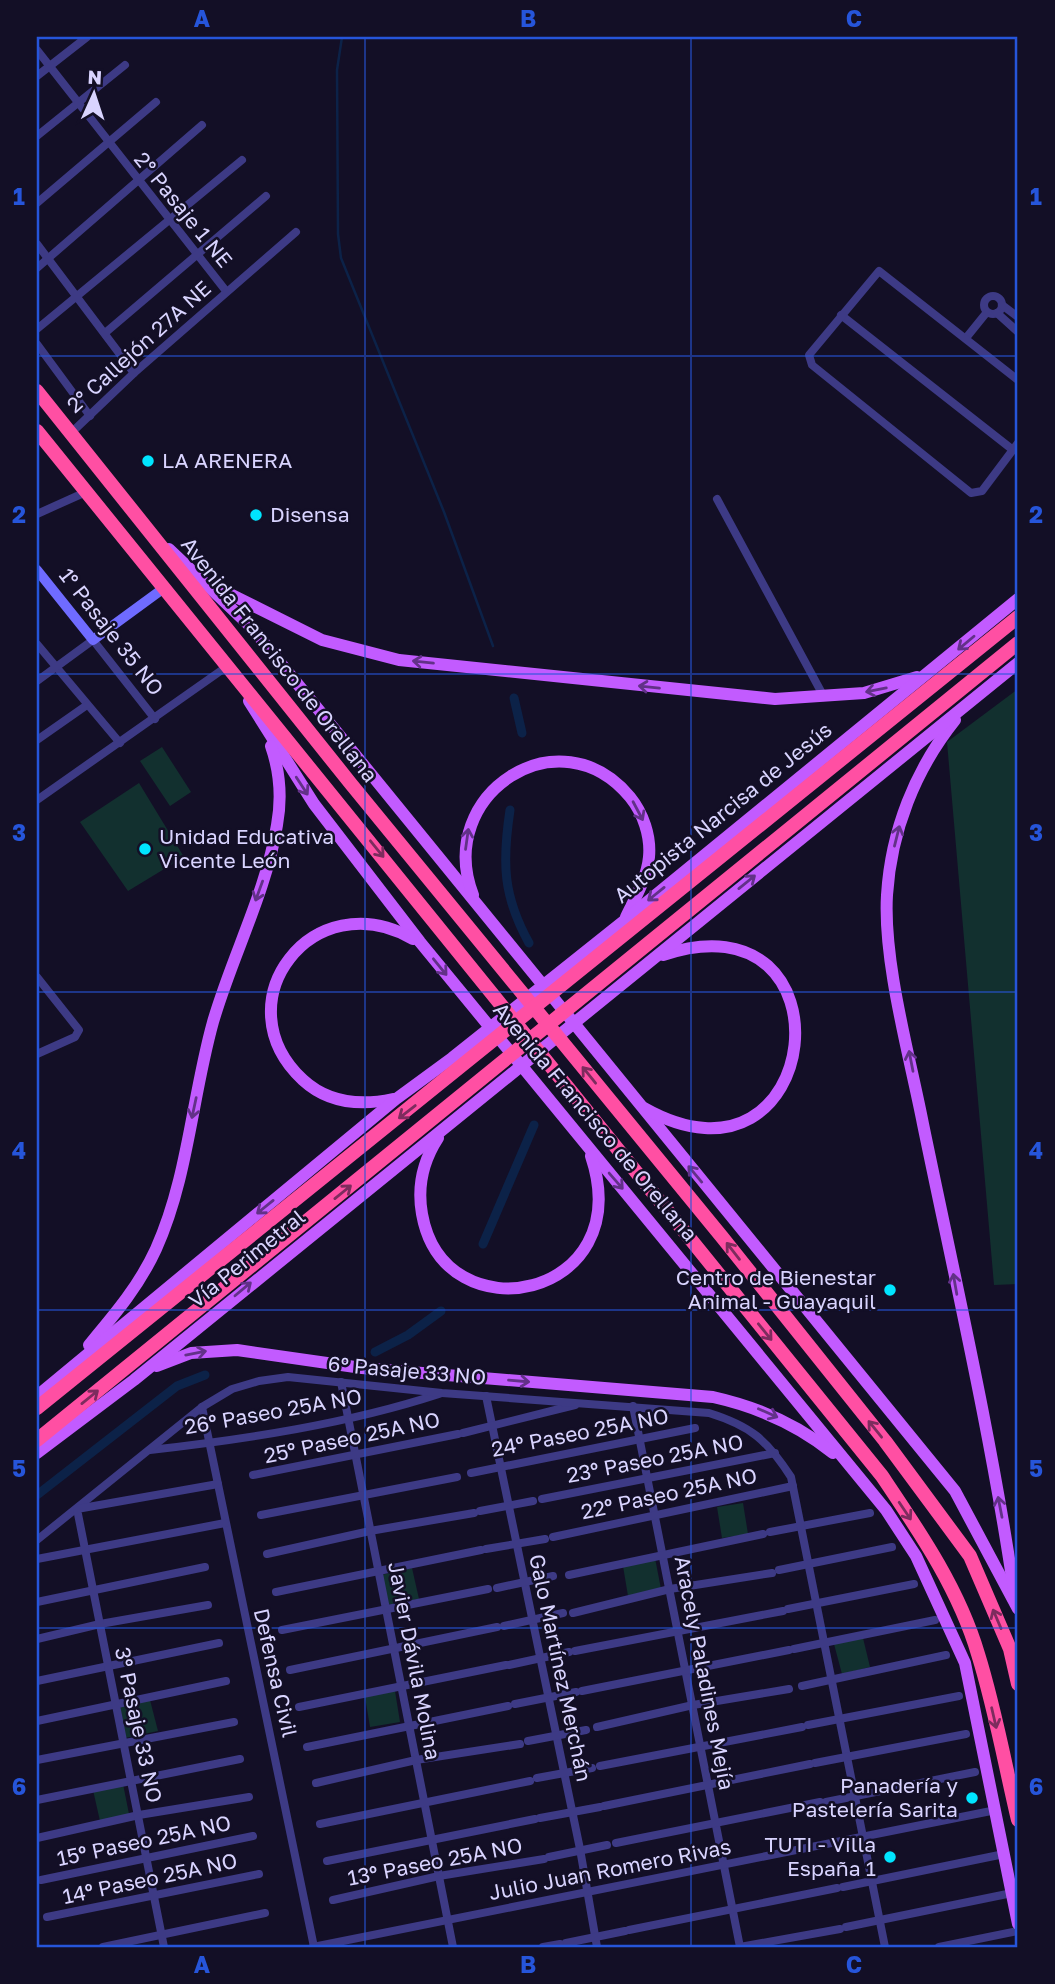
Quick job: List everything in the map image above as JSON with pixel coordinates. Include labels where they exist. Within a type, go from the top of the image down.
[{"type":"highway","name":"Avenida Francisco de Orellana","points":[[37,391],[351,785],[714,1226],[885,1441],[970,1556],[1010,1648],[1018,1684]]},
{"type":"highway","name":"Avenida Francisco de Orellana","points":[[37,431],[229,665],[873,1465],[916,1526],[951,1586],[978,1652],[1018,1820]]},
{"type":"highway","name":"Autopista Narcisa de Jesús","points":[[456,1064],[622,928],[734,844],[1018,617]]},
{"type":"highway","points":[[479,1091],[638,952],[1018,643]]},
{"type":"highway","name":"Vía Perimetral","points":[[37,1408],[456,1064]]},
{"type":"highway","name":"Vía Perimetral","points":[[37,1440],[479,1091]]},
{"type":"main road","name":"Avenida Francisco de Orellana","points":[[153,534],[252,628],[637,1104],[955,1491],[1017,1604]]},
{"type":"main road","points":[[204,581],[298,629],[373,655],[735,697],[824,697],[890,688],[939,666]]},
{"type":"main road","name":"Autopista Narcisa de Jesús","points":[[622,928],[1018,599]]},
{"type":"main road","points":[[479,1091],[652,960],[1018,663]]},
{"type":"main road","name":"Avenida Francisco de Orellana","points":[[229,665],[265,729],[314,804],[419,942],[886,1510],[916,1556],[965,1663],[1018,1924]]},
{"type":"main road","points":[[968,705],[929,755],[905,807],[890,871],[887,918],[909,1052],[1017,1604]]},
{"type":"main road","points":[[68,1369],[134,1290],[156,1249],[170,1214],[212,1026],[273,847],[279,809],[279,784],[265,729]]},
{"type":"main road","points":[[477,905],[468,880],[466,847],[468,829],[483,800],[499,784],[525,768],[546,762],[570,763],[594,771],[616,783],[632,800],[643,820],[649,844],[648,867],[622,928]]},
{"type":"main road","points":[[396,1099],[355,1103],[332,1098],[309,1086],[291,1068],[279,1048],[273,1027],[272,1001],[278,978],[290,956],[308,938],[328,928],[354,923],[381,924],[419,942]]},
{"type":"main road","points":[[637,1104],[664,1119],[686,1125],[711,1128],[737,1122],[762,1108],[779,1093],[791,1071],[797,1047],[792,1004],[775,975],[757,959],[736,949],[710,945],[684,948],[652,960]]},
{"type":"main road","name":"Vía Perimetral","points":[[37,1396],[396,1099],[456,1064]]},
{"type":"main road","name":"Vía Perimetral","points":[[37,1453],[134,1380],[444,1129],[479,1091]]},
{"type":"main road","points":[[444,1129],[423,1168],[420,1201],[424,1225],[433,1246],[449,1264],[470,1279],[495,1287],[521,1288],[546,1282],[568,1268],[586,1246],[600,1202],[596,1171],[589,1149]]},
{"type":"main road","points":[[134,1380],[179,1356],[220,1349],[362,1368],[713,1397],[740,1403],[783,1420],[804,1432],[852,1469]]},
{"type":"street","points":[[37,76],[87,37]]},
{"type":"street","name":"2° Pasaje 1 NE","points":[[37,50],[226,291]]},
{"type":"street","points":[[37,136],[125,65]]},
{"type":"street","points":[[37,203],[156,102]]},
{"type":"street","points":[[37,268],[202,125]]},
{"type":"street","points":[[37,329],[242,160]]},
{"type":"street","points":[[105,333],[266,196]]},
{"type":"street","name":"2° Callejón 27A NE","points":[[70,434],[134,373],[296,232]]},
{"type":"street","points":[[37,244],[134,373]]},
{"type":"street","points":[[841,315],[1016,447],[982,491],[971,493],[812,365],[810,355],[841,315],[879,271],[1018,380]]},
{"type":"street","points":[[1018,317],[1002,305],[998,297],[990,296],[984,303],[1018,332]]},
{"type":"street","points":[[966,338],[1002,305]]},
{"type":"street","points":[[37,344],[90,416]]},
{"type":"street","points":[[37,514],[86,492]]},
{"type":"street","points":[[717,499],[824,697]]},
{"type":"street","name":"1° Pasaje 35 NO","points":[[37,570],[155,719]]},
{"type":"street","points":[[37,681],[164,588]]},
{"type":"street","points":[[37,644],[120,743]]},
{"type":"street","points":[[37,800],[229,665]]},
{"type":"street","points":[[37,740],[87,705]]},
{"type":"street","points":[[37,1054],[75,1037],[79,1030],[39,983]]},
{"type":"street","name":"6º Pasaje 33 NO","points":[[37,1539],[202,1407],[232,1390],[259,1381],[288,1377],[442,1393],[586,1402],[709,1413],[735,1421],[757,1434],[775,1452],[791,1477],[885,1947]]},
{"type":"street","name":"Javier Dávila Molina","points":[[341,1382],[453,1947]]},
{"type":"street","name":"26º Paseo 25A NO","points":[[150,1450],[210,1443],[348,1418],[442,1393]]},
{"type":"street","name":"Galo Martínez Merchán","points":[[485,1396],[565,1773],[597,1947]]},
{"type":"street","name":"25º Paseo 25A NO","points":[[253,1475],[460,1434],[586,1402]]},
{"type":"street","name":"Aracely Paladines Mejía","points":[[633,1406],[637,1440],[663,1553],[740,1947]]},
{"type":"street","name":"Defensa Civil","points":[[202,1407],[314,1947]]},
{"type":"street","name":"24º Paseo 25A NO","points":[[471,1473],[695,1428]]},
{"type":"street","name":"23º Paseo 25A NO","points":[[267,1554],[370,1531],[775,1452]]},
{"type":"street","points":[[261,1516],[457,1477]]},
{"type":"street","points":[[77,1509],[218,1484]]},
{"type":"street","name":"22º Paseo 25A NO","points":[[276,1592],[793,1486]]},
{"type":"street","name":"3º Pasaje 33 NO","points":[[77,1509],[164,1947]]},
{"type":"street","points":[[569,1575],[663,1553],[870,1513]]},
{"type":"street","points":[[37,1559],[225,1523]]},
{"type":"street","points":[[573,1613],[670,1589],[892,1547]]},
{"type":"street","points":[[37,1602],[205,1567]]},
{"type":"street","points":[[282,1630],[553,1576]]},
{"type":"street","points":[[299,1707],[540,1656],[572,1652],[914,1584]]},
{"type":"street","points":[[37,1639],[100,1624],[208,1605]]},
{"type":"street","points":[[290,1670],[394,1646],[563,1613]]},
{"type":"street","points":[[307,1747],[935,1620]]},
{"type":"street","points":[[37,1681],[219,1643]]},
{"type":"street","points":[[802,1686],[832,1677],[946,1655]]},
{"type":"street","points":[[37,1721],[226,1681]]},
{"type":"street","points":[[597,1727],[693,1705],[789,1689]]},
{"type":"street","points":[[320,1824],[424,1800],[959,1696]]},
{"type":"street","points":[[37,1760],[234,1722]]},
{"type":"street","points":[[316,1783],[416,1760],[586,1730]]},
{"type":"street","points":[[327,1861],[572,1810],[966,1734]]},
{"type":"street","points":[[37,1800],[240,1759]]},
{"type":"street","name":"13º Paseo 25A NO","points":[[333,1900],[439,1876],[547,1858],[580,1849],[975,1772]]},
{"type":"street","points":[[37,1838],[139,1815],[249,1797]]},
{"type":"street","name":"Julio Juan Romero Rivas","points":[[314,1947],[996,1810]]},
{"type":"street","name":"15º Paseo 25A NO","points":[[41,1880],[146,1856],[253,1836]]},
{"type":"street","points":[[543,1947],[1004,1854]]},
{"type":"street","name":"14º Paseo 25A NO","points":[[47,1917],[259,1874]]},
{"type":"street","points":[[740,1947],[1012,1893]]},
{"type":"street","points":[[103,1947],[265,1913]]},
{"type":"street","points":[[939,1947],[1018,1931]]},
{"type":"green space","points":[[1018,689],[1018,1284],[994,1285],[947,742]]},
{"type":"green space","points":[[162,747],[191,792],[170,806],[140,761]]},
{"type":"green space","points":[[139,783],[184,857],[128,891],[80,822]]},
{"type":"green space","points":[[743,1503],[748,1534],[722,1538],[717,1507]]},
{"type":"green space","points":[[655,1558],[661,1589],[628,1596],[623,1566]]},
{"type":"green space","points":[[412,1568],[419,1599],[386,1605],[381,1575]]},
{"type":"green space","points":[[863,1638],[870,1667],[842,1674],[834,1644]]},
{"type":"green space","points":[[395,1691],[400,1722],[370,1727],[365,1697]]},
{"type":"green space","points":[[150,1700],[158,1731],[125,1738],[119,1707]]},
{"type":"green space","points":[[123,1784],[129,1814],[100,1821],[93,1790]]},
{"type":"waterway","points":[[342,37],[337,70],[338,234],[341,258],[444,512],[493,646]]},
{"type":"waterway","points":[[514,698],[522,733]]},
{"type":"waterway","points":[[510,810],[506,847],[509,894],[529,943]]},
{"type":"waterway","points":[[483,1244],[534,1125]]},
{"type":"waterway","points":[[375,1352],[408,1335],[441,1311]]},
{"type":"waterway","points":[[37,1495],[177,1386],[205,1375]]},
{"type":"place","name":"LA ARENERA","points":[[148,461]]},
{"type":"place","name":"Disensa","points":[[256,515]]},
{"type":"place","name":"Unidad Educativa Vicente León","points":[[145,849]]},
{"type":"place","name":"Centro de Bienestar Animal - Guayaquil","points":[[890,1290]]},
{"type":"place","name":"Panadería y Pastelería Sarita","points":[[972,1798]]},
{"type":"place","name":"TUTI - Villa España 1","points":[[890,1857]]}]
